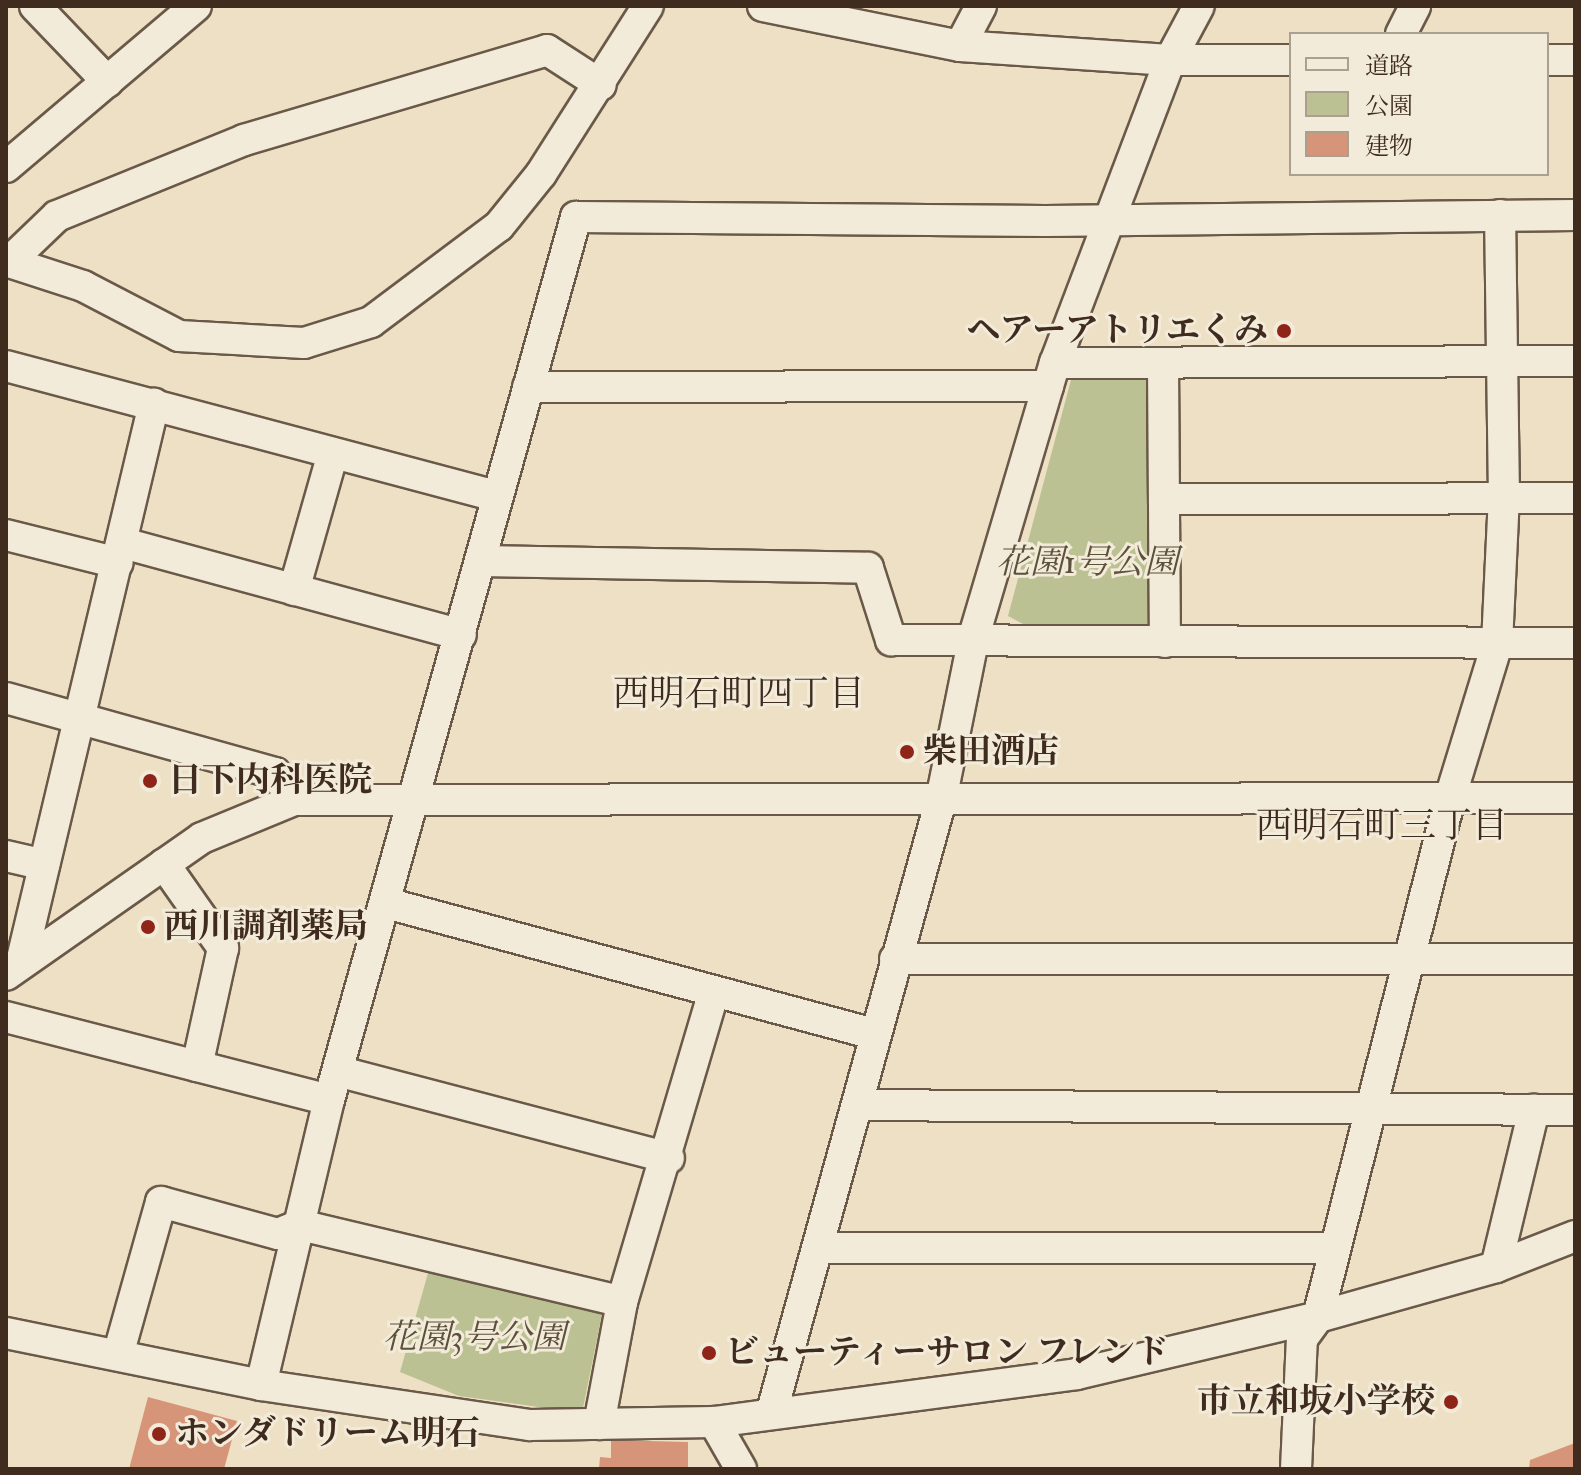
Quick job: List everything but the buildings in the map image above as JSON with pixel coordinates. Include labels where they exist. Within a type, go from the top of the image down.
[{"type":"street","points":[[35,6],[108,82]]},
{"type":"street","points":[[6,167],[196,6]]},
{"type":"street","points":[[601,85],[547,50],[244,140],[57,216],[7,261],[83,286],[179,336],[304,343],[358,327],[431,282],[499,226],[601,85],[648,6]]},
{"type":"street","points":[[763,6],[795,10],[960,46],[1170,60],[1289,60]]},
{"type":"street","points":[[960,46],[981,6]]},
{"type":"street","points":[[772,1411],[941,800],[974,636],[1051,374],[1170,60],[1199,6]]},
{"type":"street","points":[[1402,32],[1415,6]]},
{"type":"street","points":[[1549,60],[1575,60]]},
{"type":"street","points":[[1296,1469],[1302,1339],[1318,1317],[1412,960],[1450,798],[1497,644],[1504,498],[1498,361],[1500,215]]},
{"type":"street","points":[[261,1385],[329,1100],[341,1072],[481,561],[496,496],[576,217],[1107,220],[1575,215]]},
{"type":"street","points":[[528,387],[1051,374],[1163,364],[1575,361]]},
{"type":"street","points":[[1163,364],[1165,642]]},
{"type":"street","points":[[6,366],[496,496]]},
{"type":"street","points":[[14,969],[44,865],[154,404]]},
{"type":"street","points":[[294,590],[333,453]]},
{"type":"street","points":[[1164,499],[1575,498]]},
{"type":"street","points":[[6,535],[120,553],[294,590],[461,635]]},
{"type":"street","points":[[481,561],[868,568],[891,640],[974,636],[1165,642],[1575,643]]},
{"type":"street","points":[[6,698],[275,773],[294,800]]},
{"type":"street","points":[[14,969],[202,838],[294,800],[1575,798]]},
{"type":"street","points":[[6,856],[44,865]]},
{"type":"street","points":[[164,864],[223,948],[197,1066]]},
{"type":"street","points":[[386,903],[713,994],[874,1034]]},
{"type":"street","points":[[895,959],[1575,959]]},
{"type":"street","points":[[599,1424],[622,1302],[669,1158],[713,994]]},
{"type":"street","points":[[6,1017],[329,1100]]},
{"type":"street","points":[[341,1072],[669,1158]]},
{"type":"street","points":[[857,1105],[1371,1112],[1575,1110]]},
{"type":"street","points":[[1496,1267],[1534,1110]]},
{"type":"street","points":[[118,1355],[161,1202],[278,1234],[300,1225],[622,1302]]},
{"type":"street","points":[[6,1333],[261,1385],[530,1425],[714,1422],[772,1411],[867,1406],[1077,1374],[1318,1317],[1496,1267],[1575,1236]]},
{"type":"street","points":[[818,1248],[1334,1248]]},
{"type":"street","points":[[714,1422],[741,1469]]},
{"type":"green space","name":"花園1号公園","points":[[1153,376],[1149,629],[1025,625],[1008,616],[1071,380]]},
{"type":"green space","name":"花園3号公園","points":[[430,1266],[603,1309],[582,1413],[459,1396],[400,1372]]},
{"type":"place","name":"ヘアーアトリエくみ","points":[[1284,331]]},
{"type":"place","name":"柴田酒店","points":[[907,752]]},
{"type":"place","name":"日下内科医院","points":[[150,781]]},
{"type":"place","name":"西川調剤薬局","points":[[148,927]]},
{"type":"place","name":"ビューティーサロン フレンド","points":[[709,1353]]},
{"type":"place","name":"市立和坂小学校","points":[[1451,1402]]},
{"type":"place","name":"ホンダドリーム明石","points":[[159,1434]]},
{"type":"district","name":"西明石町四丁目","points":[[739,694]]},
{"type":"district","name":"西明石町三丁目","points":[[1382,826]]}]
